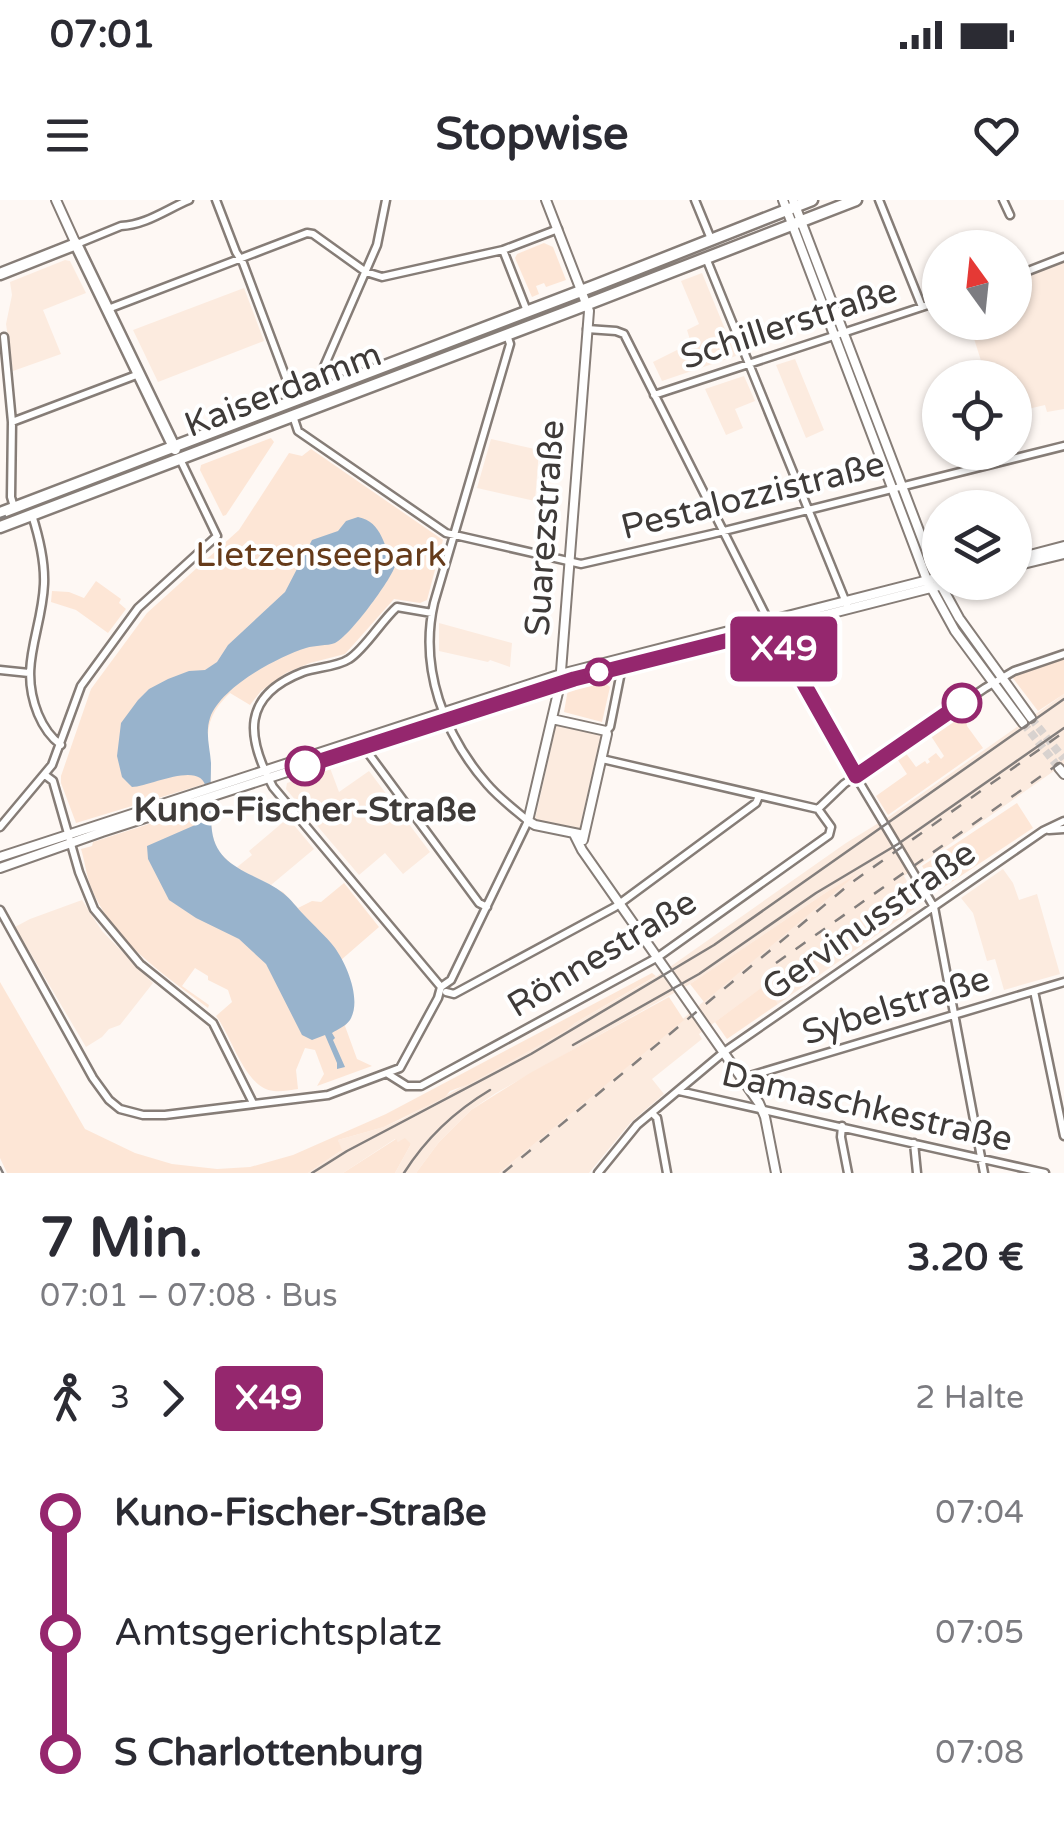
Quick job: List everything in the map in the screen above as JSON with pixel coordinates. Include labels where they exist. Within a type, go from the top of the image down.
[{"type":"main road","points":[[56,200],[113,307],[139,374],[180,458]]},
{"type":"main road","name":"Suarezstraße","points":[[528,820],[561,679],[589,311],[554,230],[546,200]]},
{"type":"main road","name":"Kaiserdamm","points":[[7,510],[581,290],[790,204],[812,200]]},
{"type":"main road","name":"Kaiserdamm","points":[[3,526],[856,200]]},
{"type":"main road","points":[[790,204],[922,563]]},
{"type":"main road","points":[[0,274],[81,242]]},
{"type":"main road","points":[[190,439],[196,453]]},
{"type":"main road","points":[[896,487],[922,542]]},
{"type":"main road","points":[[1032,558],[1064,550]]},
{"type":"main road","points":[[0,868],[195,798],[561,679],[922,586]]},
{"type":"main road","points":[[938,600],[993,684],[1027,720],[951,600]]},
{"type":"main road","points":[[561,679],[622,667],[771,625]]},
{"type":"main road","points":[[552,719],[606,732],[579,835],[582,850],[762,1109],[776,1173]]},
{"type":"main road","points":[[528,820],[579,835]]},
{"type":"main road","points":[[0,857],[71,840]]},
{"type":"street","points":[[81,242],[164,213],[189,200]]},
{"type":"street","points":[[216,200],[294,400]]},
{"type":"street","points":[[325,388],[323,370],[379,240],[386,200]]},
{"type":"street","points":[[695,200],[711,239]]},
{"type":"street","points":[[878,200],[922,307]]},
{"type":"street","points":[[1003,200],[1010,214]]},
{"type":"street","points":[[113,307],[310,233],[366,272],[386,276],[504,250],[554,230]]},
{"type":"street","points":[[504,250],[527,311]]},
{"type":"street","points":[[1032,269],[1064,256]]},
{"type":"street","points":[[706,258],[848,606]]},
{"type":"street","name":"Schillerstraße","points":[[654,394],[922,307]]},
{"type":"street","points":[[587,329],[624,334],[771,625],[934,906],[984,1173]]},
{"type":"street","points":[[507,335],[510,344],[432,612],[430,658],[445,717],[467,758],[487,784],[528,820]]},
{"type":"street","points":[[4,337],[12,422],[11,497],[7,510]]},
{"type":"street","points":[[12,422],[139,374]]},
{"type":"street","points":[[296,414],[305,435],[446,533],[571,562]]},
{"type":"street","name":"Pestalozzistraße","points":[[571,562],[581,564],[723,531],[1064,446]]},
{"type":"street","points":[[0,827],[45,774],[61,745],[81,686],[138,608],[216,538],[180,458]]},
{"type":"street","points":[[32,515],[40,540],[44,576],[28,673],[40,719],[61,745]]},
{"type":"street","points":[[432,612],[397,606],[350,658],[301,673],[268,696],[256,712],[252,728],[272,788],[444,990],[454,994],[620,903],[756,803],[759,796]]},
{"type":"street","points":[[602,759],[818,809],[856,776],[1002,678],[1064,654]]},
{"type":"street","points":[[606,732],[622,667]]},
{"type":"street","points":[[0,670],[28,673]]},
{"type":"street","points":[[362,744],[487,907]]},
{"type":"street","points":[[45,774],[53,781],[87,895],[103,921],[155,978],[212,1023],[253,1103]]},
{"type":"street","name":"Rönnestraße","points":[[389,1073],[407,1086],[420,1086],[658,958],[824,839],[832,831],[818,809]]},
{"type":"street","name":"Suarezstraße","points":[[389,1073],[402,1066],[450,980],[528,820]]},
{"type":"street","name":"Gervinusstraße","points":[[598,1173],[637,1125],[724,1052],[1043,831],[1064,821]]},
{"type":"street","name":"Gervinusstraße","points":[[1043,831],[1064,829]]},
{"type":"street","points":[[0,910],[93,1078],[108,1099],[131,1114],[165,1115],[328,1095],[389,1073]]},
{"type":"street","name":"Sybelstraße","points":[[744,1081],[750,1076],[1064,982]]},
{"type":"street","points":[[1034,991],[1064,1136]]},
{"type":"street","name":"Damaschkestraße","points":[[678,1091],[1045,1173]]},
{"type":"street","points":[[652,1113],[657,1118],[667,1173]]},
{"type":"street","points":[[842,1126],[848,1173]]},
{"type":"street","points":[[914,1143],[917,1173]]},
{"type":"shaded area","points":[[70,261],[86,293],[43,310],[61,354],[13,371],[6,324],[12,295],[10,282]]},
{"type":"shaded area","points":[[1064,261],[1064,409],[1047,412],[1045,405],[1032,408],[1032,360],[981,360],[974,340],[1032,340],[1032,273]]},
{"type":"shaded area","points":[[702,273],[736,356],[662,381],[653,362],[691,343],[687,330],[699,324],[681,281]]},
{"type":"shaded area","points":[[244,288],[264,341],[158,382],[133,330]]},
{"type":"shaded area","points":[[795,359],[824,430],[806,438],[776,365]]},
{"type":"shaded area","points":[[744,376],[755,401],[735,409],[743,428],[726,435],[705,389]]},
{"type":"shaded area","points":[[491,439],[539,450],[535,501],[477,488]]},
{"type":"shaded area","points":[[439,623],[512,643],[510,667],[439,651]]},
{"type":"shaded area","points":[[1064,694],[1064,764],[904,876],[917,899],[911,903],[914,909],[778,1004],[764,986],[699,1034],[702,1039],[652,1079],[664,1094],[631,1122],[589,1173],[499,1173],[851,878],[690,984],[496,1093],[471,1110],[439,1142],[416,1173],[395,1173],[411,1144],[395,1139],[343,1173],[308,1173],[341,1151],[338,1140],[402,1119],[567,1030],[657,976]]},
{"type":"shaded area","points":[[555,725],[597,732],[603,737],[580,826],[582,832],[537,823],[535,819]]},
{"type":"shaded area","points":[[330,768],[339,792],[369,771],[430,852],[403,874],[385,853],[359,875],[286,789],[287,783]]},
{"type":"shaded area","points":[[288,818],[314,849],[271,885],[236,868],[252,855],[249,851]]},
{"type":"shaded area","points":[[1003,869],[1019,900],[1037,894],[1060,974],[1004,990],[995,959],[987,961],[973,913],[961,898]]},
{"type":"shaded area","points":[[82,900],[102,931],[153,983],[120,1025],[86,1047],[15,927]]},
{"type":"green space","points":[[544,243],[553,247],[566,280],[536,286],[539,294],[532,297],[515,258]]},
{"type":"green space","points":[[271,438],[274,442],[223,516],[201,465]]},
{"type":"green space","name":"Lietzenseepark","points":[[311,449],[443,540],[427,600],[420,603],[394,599],[345,654],[286,673],[261,691],[250,705],[230,693],[210,724],[211,782],[76,823],[61,776],[91,689],[147,613],[239,530],[289,453],[302,456]]},
{"type":"green space","points":[[96,581],[121,599],[119,603],[126,609],[108,633],[76,610],[51,602],[52,591],[84,598]]},
{"type":"green space","points":[[1064,659],[1064,694],[1038,711],[1012,677]]},
{"type":"green space","points":[[602,681],[610,687],[602,722],[564,712],[568,689]]},
{"type":"green space","points":[[960,716],[966,718],[967,726],[983,748],[888,815],[876,796],[907,774],[896,757],[905,752],[916,767],[930,762],[928,759],[936,753],[941,759],[944,756],[931,736]]},
{"type":"green space","points":[[1017,803],[1033,828],[938,891],[922,866]]},
{"type":"green space","points":[[211,804],[217,849],[237,869],[283,892],[298,908],[312,901],[321,902],[344,883],[379,927],[341,960],[353,1002],[345,1026],[357,1059],[372,1066],[317,1086],[324,1074],[315,1050],[305,1048],[296,1070],[298,1089],[264,1088],[247,1072],[216,1016],[232,1002],[228,990],[195,968],[182,986],[208,1008],[141,955],[100,906],[81,849]]},
{"type":"green space","points":[[857,874],[704,1002],[690,984],[828,891]]},
{"type":"green space","points":[[652,973],[656,976],[567,1030],[445,1097],[384,1127],[338,1140],[342,1150],[308,1173],[7,1173],[0,1158],[0,982],[85,1129],[135,1153],[172,1164],[217,1169],[250,1167],[293,1155],[386,1114]]},
{"type":"green space","points":[[765,985],[778,1004],[727,1039],[715,1022]]},
{"type":"green space","points":[[669,997],[684,1020],[499,1173],[416,1173],[439,1142],[471,1110]]},
{"type":"green space","points":[[405,1138],[411,1144],[395,1173],[343,1173],[396,1139],[398,1142]]},
{"type":"water","points":[[358,517],[378,530],[395,566],[378,595],[335,643],[294,652],[237,685],[216,707],[208,729],[215,844],[230,862],[289,898],[335,948],[348,973],[354,993],[353,1012],[344,1026],[332,1033],[345,1067],[337,1069],[325,1035],[312,1040],[302,1035],[266,964],[239,939],[169,900],[148,859],[147,846],[202,822],[206,802],[203,780],[175,776],[132,787],[122,777],[117,756],[121,723],[149,689],[189,671],[205,670],[217,662],[228,645],[285,592],[312,540],[338,531],[346,521]]},
{"type":"tunnel","points":[[1031,718],[1064,759]]},
{"type":"tunnel","points":[[1023,723],[1059,768]]},
{"type":"tram line","points":[[312,1173],[531,1054],[714,945],[1064,699]]},
{"type":"tram line","points":[[573,1045],[699,974],[816,893],[898,844],[1064,728]]},
{"type":"tram line","points":[[404,1173],[442,1126],[490,1090]]},
{"type":"tram line","points":[[0,1167],[3,1173]]},
{"type":"railway","points":[[0,518],[6,516]]},
{"type":"railway","points":[[503,1173],[851,883],[1064,732]]},
{"type":"railway","points":[[776,963],[1064,760]]},
{"type":"bus line","name":"X49","points":[[305,766],[574,679],[773,629],[856,776],[962,703]]},
{"type":"place","name":"Kuno-Fischer-Straße","points":[[305,766]]}]
